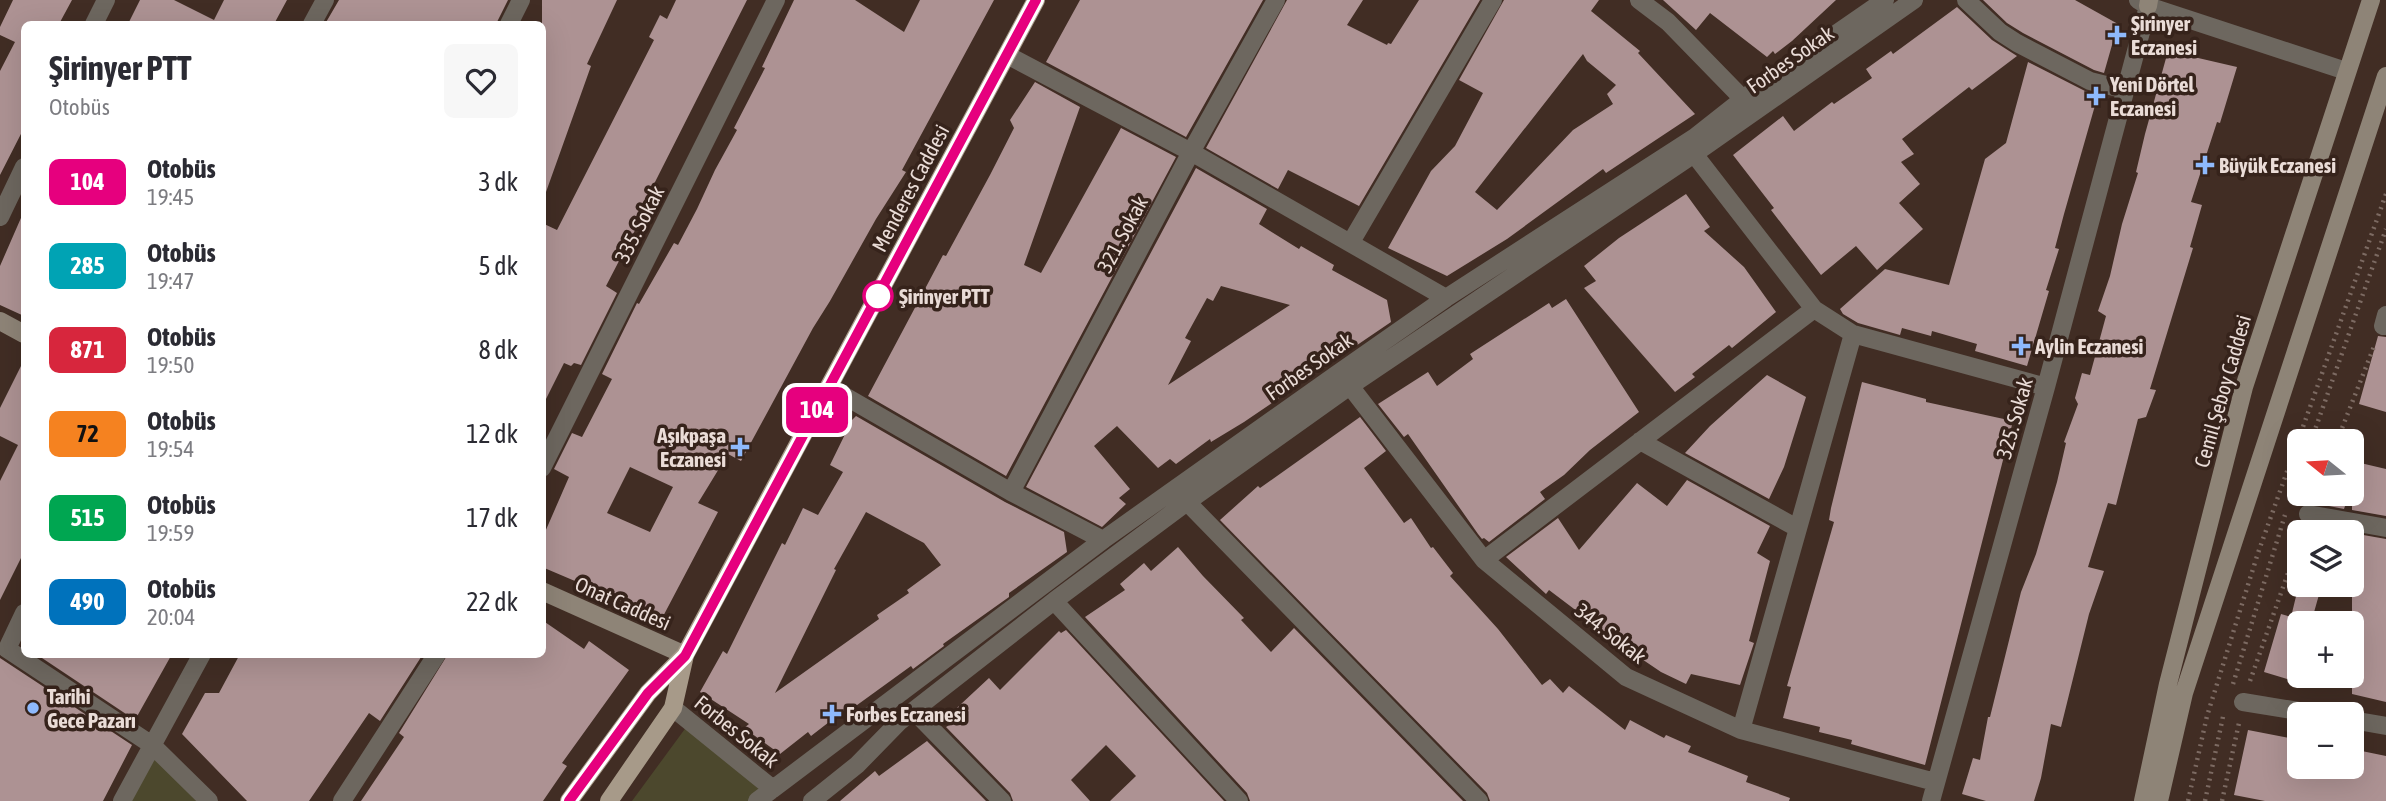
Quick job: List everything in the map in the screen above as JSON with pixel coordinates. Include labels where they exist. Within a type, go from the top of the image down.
[{"type":"main road","name":"Menderes Caddesi","points":[[609,801],[673,708],[685,656],[1036,0]]},
{"type":"main road","name":"Cemil Şeboy Caddesi","points":[[2143,801],[2168,684],[2244,387],[2371,0]]},
{"type":"main road","points":[[2159,801],[2184,693],[2386,76]]},
{"type":"main road","points":[[0,321],[21,332]]},
{"type":"main road","name":"Onat Caddesi","points":[[546,593],[685,656]]},
{"type":"main road","name":"Menderes Caddesi","points":[[569,801],[648,693],[685,656]]},
{"type":"street","points":[[96,21],[106,0]]},
{"type":"street","points":[[314,21],[325,0]]},
{"type":"street","points":[[510,21],[521,0]]},
{"type":"street","name":"335. Sokak","points":[[546,460],[776,0]]},
{"type":"street","name":"321. Sokak","points":[[1011,492],[1191,152],[1276,0]]},
{"type":"street","points":[[1351,242],[1493,0]]},
{"type":"street","points":[[1639,0],[1668,22],[1743,99]]},
{"type":"street","name":"Forbes Sokak","points":[[757,801],[1103,540],[1446,298],[1695,137],[1743,99],[1885,0]]},
{"type":"street","name":"Forbes Sokak","points":[[812,801],[858,765],[899,722],[1187,502],[1350,386],[1694,154],[1914,0]]},
{"type":"street","points":[[1966,0],[2000,32],[2017,43],[2090,81],[2126,90]]},
{"type":"street","points":[[2145,2],[2346,71]]},
{"type":"street","name":"325. Sokak","points":[[1931,801],[2126,90],[2145,2]]},
{"type":"street","points":[[1007,55],[1191,152],[1446,298]]},
{"type":"street","points":[[1694,154],[1814,310],[1853,334],[2046,387]]},
{"type":"street","points":[[0,218],[21,173]]},
{"type":"street","points":[[1484,559],[1814,310]]},
{"type":"street","points":[[1741,730],[1853,334]]},
{"type":"street","name":"344. Sokak","points":[[1350,386],[1484,559],[1626,677],[1741,730],[1935,782]]},
{"type":"street","points":[[830,387],[1011,492],[1103,540]]},
{"type":"street","points":[[1640,441],[1797,528]]},
{"type":"street","points":[[1187,502],[1479,801]]},
{"type":"street","points":[[2308,514],[2386,528]]},
{"type":"street","points":[[1054,601],[1239,801]]},
{"type":"street","points":[[21,619],[7,649],[152,745],[209,801]]},
{"type":"street","points":[[122,801],[200,658]]},
{"type":"street","points":[[342,801],[434,658]]},
{"type":"street","points":[[2235,702],[2287,710]]},
{"type":"street","name":"Forbes Sokak","points":[[673,708],[773,789]]},
{"type":"street","points":[[914,711],[1002,801]]},
{"type":"street","points":[[2364,722],[2386,726]]},
{"type":"path","points":[[2188,801],[2211,702],[2274,508],[2386,194]]},
{"type":"path","points":[[2315,429],[2386,229]]},
{"type":"path","points":[[2342,429],[2385,323]]},
{"type":"path","points":[[2247,500],[2286,512],[2308,514]]},
{"type":"path","points":[[2222,801],[2235,702],[2288,506]]},
{"type":"path","points":[[2205,801],[2218,733],[2235,702],[2287,572]]},
{"type":"path","points":[[2184,693],[2211,702],[2235,702]]},
{"type":"shaded area","points":[[690,722],[773,789],[757,801],[632,801]]},
{"type":"shaded area","points":[[152,745],[209,801],[122,801]]},
{"type":"building","points":[[13,0],[72,0],[61,21],[21,21],[21,134],[0,175],[0,71],[15,42],[0,35],[0,27]]},
{"type":"building","points":[[140,0],[174,0],[214,20],[224,0],[287,0],[276,21],[130,21]]},
{"type":"building","points":[[339,0],[508,0],[498,21],[327,21]]},
{"type":"building","points":[[542,0],[617,0],[587,64],[591,66],[546,192],[546,21],[542,21]]},
{"type":"building","points":[[676,0],[747,0],[654,184],[658,186],[606,286],[617,293],[581,365],[574,363],[571,366],[564,363],[546,399],[546,225],[557,230],[654,40],[649,37],[660,15],[667,19]]},
{"type":"building","points":[[794,0],[855,0],[904,32],[920,0],[994,0],[902,170],[906,172],[813,328],[741,461],[728,454],[698,503],[718,512],[659,624],[627,608],[629,604],[546,569],[546,530],[569,477],[554,469],[572,433],[582,437],[612,379],[602,374],[637,303],[639,304],[674,243],[678,245],[737,130],[734,128],[765,68],[762,67]],"holes":[[[630,467],[673,487],[650,532],[607,513]]]},
{"type":"building","points":[[1080,0],[1263,0],[1186,137],[1046,62]]},
{"type":"building","points":[[1287,0],[1363,0],[1347,25],[1387,45],[1391,44],[1419,0],[1480,0],[1359,206],[1288,170],[1278,189],[1206,148]]},
{"type":"building","points":[[1504,0],[1599,0],[1591,11],[1640,51],[1638,53],[1695,114],[1606,173],[1603,169],[1507,239],[1447,276],[1388,248],[1431,171],[1455,146],[1483,93],[1459,80]],"holes":[[[1583,54],[1587,61],[1616,85],[1607,94],[1613,104],[1573,130],[1497,210],[1475,192]]]},
{"type":"building","points":[[1663,0],[1836,0],[1792,41],[1767,57],[1710,13],[1696,30]]},
{"type":"building","points":[[1983,0],[2075,0],[2118,24],[2104,73],[2023,33],[2007,23]]},
{"type":"building","points":[[1957,7],[1992,40],[2017,56],[1972,90],[1969,87],[1902,139],[1914,154],[1901,162],[1920,184],[1899,203],[1923,229],[1877,270],[1856,246],[1821,275],[1733,155],[1783,116],[1794,131],[1832,102],[1834,104],[1872,78],[1866,69],[1891,51],[1893,54]]},
{"type":"building","points":[[2168,51],[2237,67],[2191,202],[2202,205],[2190,247],[2193,248],[2150,389],[2156,390],[2146,417],[2138,419],[2116,505],[2108,503],[2088,567],[2104,571],[2089,614],[2061,727],[2051,724],[2034,801],[1986,801],[1962,794],[1973,758],[1980,760],[1988,717],[2021,592],[2036,554],[2057,482],[2066,443],[2064,442],[2078,404],[2075,398],[2082,373],[2090,375],[2106,316],[2098,311],[2138,173],[2136,172],[2145,134]]},
{"type":"building","points":[[2028,62],[2098,95],[2055,248],[2059,249],[2027,366],[1975,351],[1977,344],[1932,331],[1931,336],[1902,328],[1900,335],[1858,323],[1843,314],[1840,309],[1885,269],[1949,285],[1985,159],[2006,143]]},
{"type":"building","points":[[1035,82],[1080,107],[1024,265],[1041,273],[1121,128],[1176,157],[1006,476],[868,396],[943,255],[946,256],[990,175],[1014,128],[1010,120]]},
{"type":"building","points":[[1196,168],[1267,209],[1259,224],[1299,249],[1301,246],[1334,265],[1332,270],[1387,300],[1391,322],[1244,422],[1211,442],[1210,439],[1176,464],[1170,459],[1158,468],[1117,426],[1094,446],[1130,489],[1119,498],[1126,504],[1102,527],[1026,487]],"holes":[[[1221,286],[1290,305],[1168,385],[1191,341],[1185,338],[1207,298],[1213,301]]]},
{"type":"building","points":[[1686,194],[1710,227],[1704,231],[1744,267],[1776,312],[1732,348],[1729,345],[1692,374],[1695,377],[1675,392],[1584,288],[1596,281],[1584,266],[1619,238]]},
{"type":"building","points":[[21,218],[21,315],[0,305],[0,266]]},
{"type":"building","points":[[1566,299],[1639,412],[1540,492],[1545,499],[1489,542],[1478,534],[1408,434],[1404,437],[1378,404],[1428,372],[1437,386],[1473,359],[1470,354],[1549,303],[1552,308]]},
{"type":"building","points":[[2378,336],[2386,337],[2386,412],[2359,404]]},
{"type":"building","points":[[21,366],[21,558],[0,600],[0,481],[18,445],[0,436],[0,408]]},
{"type":"building","points":[[1767,375],[1806,397],[1784,467],[1769,499],[1685,453],[1710,426]]},
{"type":"building","points":[[1862,382],[1926,399],[1926,402],[2013,421],[1925,765],[1851,744],[1852,740],[1819,732],[1820,727],[1783,718],[1791,687],[1787,686],[1834,522],[1829,520],[1831,508]]},
{"type":"building","points":[[856,416],[1005,502],[1064,532],[1067,552],[1009,593],[1009,597],[913,669],[911,666],[853,708],[851,705],[811,736],[808,732],[780,754],[744,728],[749,724],[700,692],[723,651],[727,654],[782,543],[785,545],[803,508],[818,515],[843,472],[830,465]],"holes":[[[866,512],[924,543],[941,565],[907,590],[909,593],[877,615],[879,619],[775,693],[836,570],[834,569]]]},
{"type":"building","points":[[1360,417],[1386,451],[1364,468],[1404,523],[1411,518],[1431,548],[1433,547],[1453,573],[1450,576],[1498,629],[1542,685],[1550,679],[1563,693],[1569,686],[1625,730],[1630,720],[1664,738],[1666,735],[1691,746],[1688,752],[1748,776],[1746,782],[1790,798],[1789,801],[1490,801],[1487,793],[1220,520],[1258,486],[1260,488]]},
{"type":"building","points":[[2364,464],[2386,469],[2386,516],[2352,510],[2352,506],[2364,506]]},
{"type":"building","points":[[1687,480],[1770,526],[1757,553],[1770,561],[1749,641],[1754,643],[1740,685],[1691,674],[1686,684],[1661,672],[1549,590],[1546,594],[1506,557],[1558,518],[1579,550],[1637,483],[1667,506]]},
{"type":"building","points":[[2364,535],[2386,539],[2386,702],[2352,694],[2352,688],[2364,688],[2364,611],[2352,611],[2352,597],[2364,597]]},
{"type":"building","points":[[1178,547],[1244,618],[1241,620],[1271,652],[1294,628],[1463,801],[1250,801],[1247,793],[1085,617],[1125,590],[1120,584],[1144,563],[1151,571]]},
{"type":"building","points":[[2296,597],[2318,597],[2314,611],[2292,611]]},
{"type":"building","points":[[2281,614],[2287,616],[2287,679],[2264,672]]},
{"type":"building","points":[[546,623],[584,649],[589,641],[629,670],[562,763],[567,766],[543,801],[361,801],[404,737],[399,733],[446,658],[546,658]]},
{"type":"building","points":[[1066,630],[1224,801],[1110,801],[1136,776],[1106,745],[1071,780],[1090,801],[1013,801],[1010,793],[946,727],[951,724],[946,718],[989,678],[1000,690],[1059,631],[1061,633]]},
{"type":"building","name":"Tarihi Gece Pazarı","points":[[0,658],[132,745],[103,801],[0,801]]},
{"type":"building","points":[[42,658],[170,658],[135,720]]},
{"type":"building","points":[[238,658],[420,658],[380,721],[369,713],[309,801],[247,801],[182,734],[205,693],[219,693]]},
{"type":"building","points":[[2248,730],[2287,738],[2287,779],[2364,779],[2364,751],[2386,756],[2386,801],[2265,801],[2234,795]]},
{"type":"building","points":[[927,741],[986,801],[840,801],[875,771],[879,776]]},
{"type":"bus line","name":"104","points":[[569,801],[648,693],[685,656],[1036,0]]},
{"type":"place","name":"Şirinyer Eczanesi","points":[[2117,35]]},
{"type":"place","name":"Yeni Dörtel Eczanesi","points":[[2096,96]]},
{"type":"place","name":"Büyük Eczanesi","points":[[2205,165]]},
{"type":"place","name":"Şirinyer PTT","points":[[878,296]]},
{"type":"place","name":"Aylin Eczanesi","points":[[2021,346]]},
{"type":"place","name":"Aşıkpaşa Eczanesi","points":[[740,447]]},
{"type":"place","name":"Tarihi Gece Pazarı","points":[[33,708]]},
{"type":"place","name":"Forbes Eczanesi","points":[[832,714]]}]
